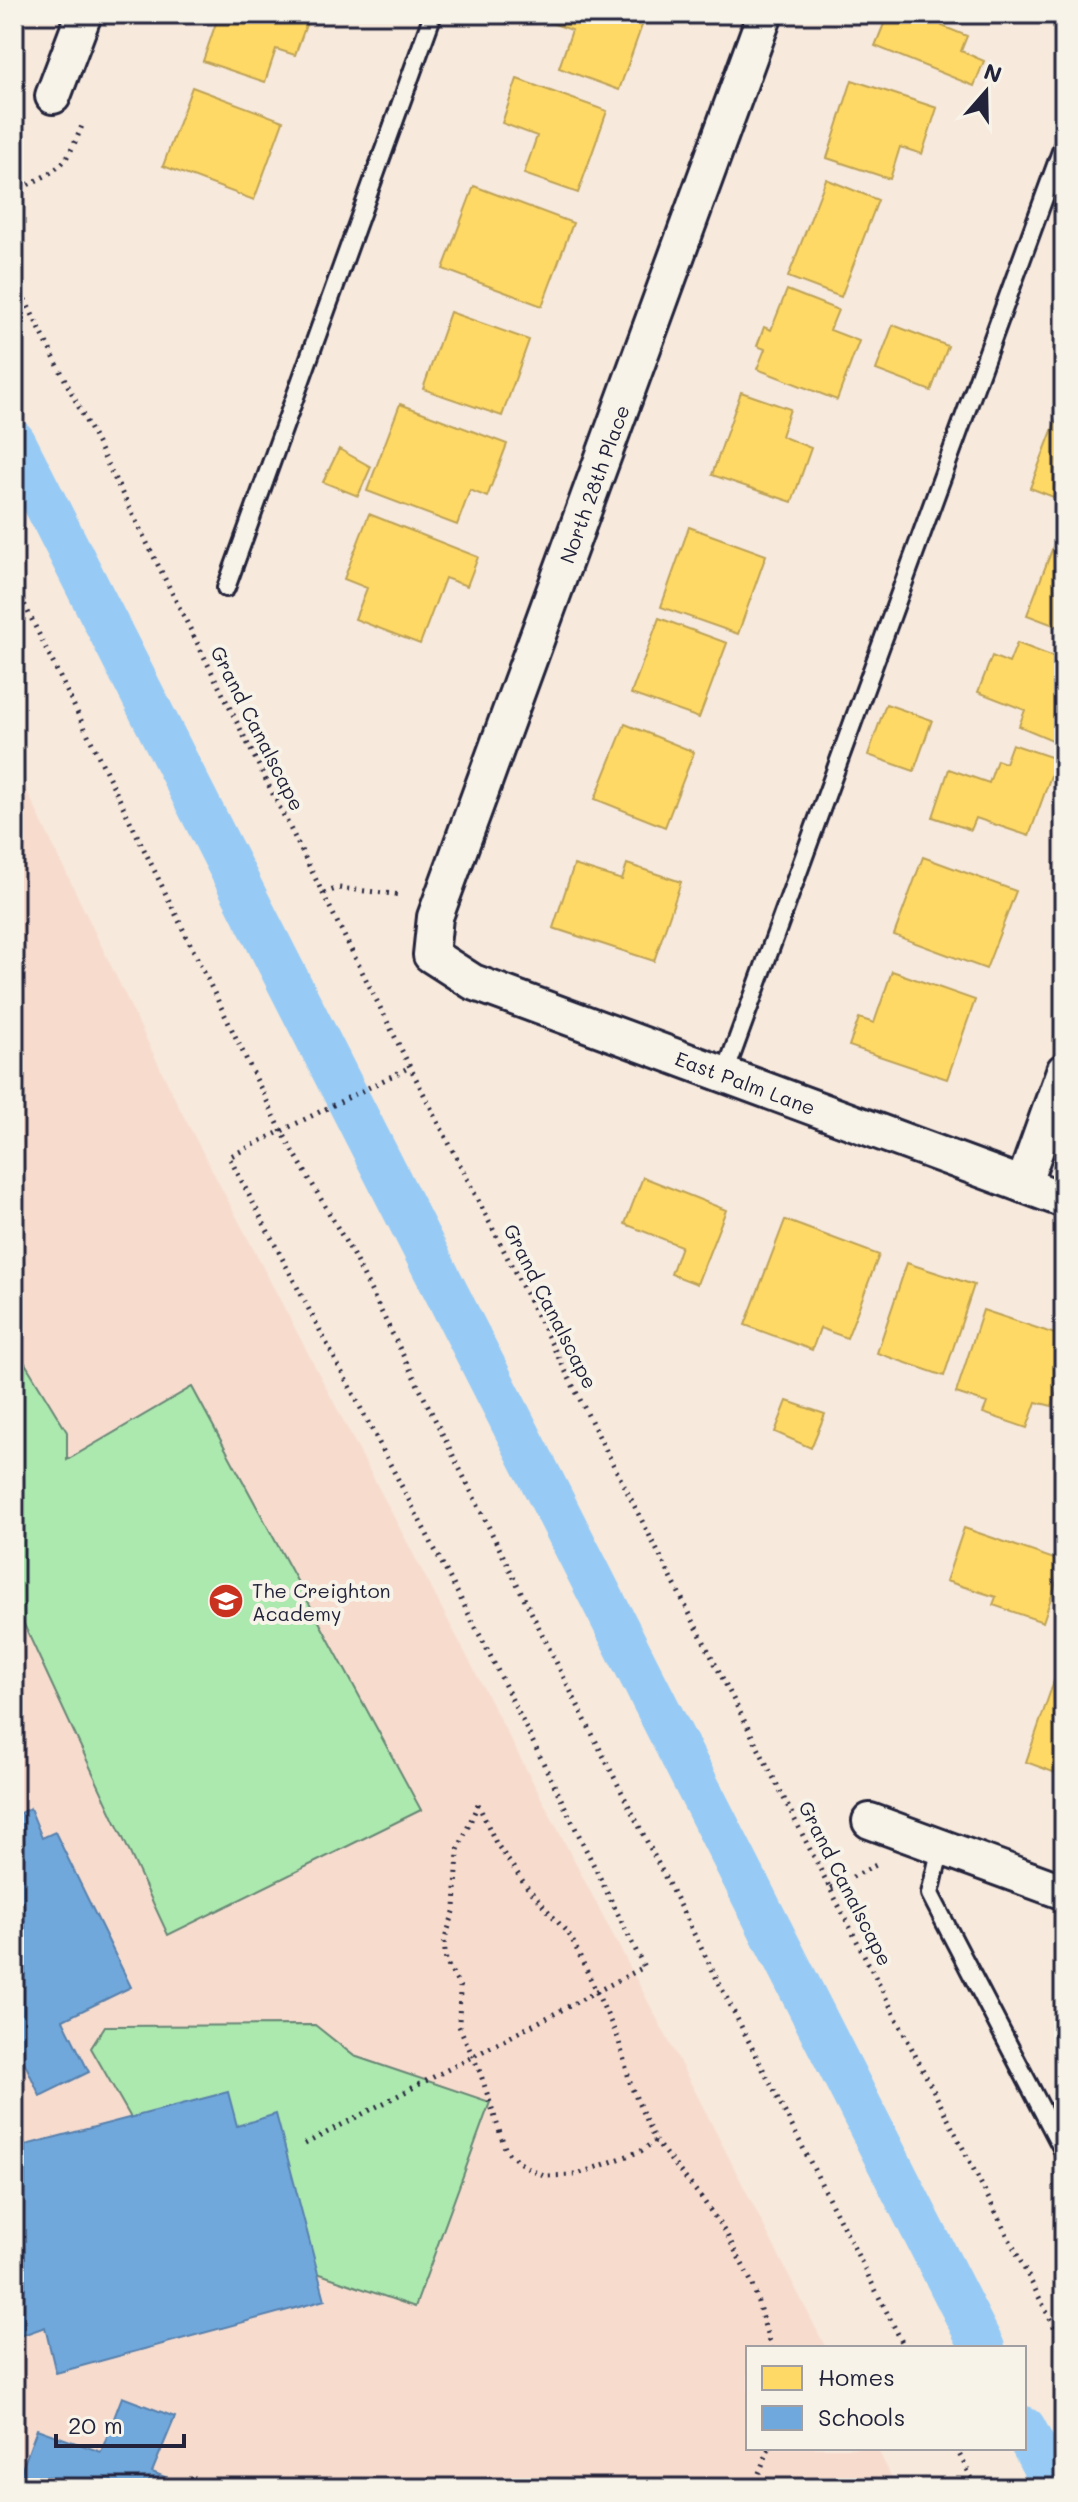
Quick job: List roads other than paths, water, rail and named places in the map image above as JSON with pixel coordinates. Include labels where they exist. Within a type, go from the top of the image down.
[{"type":"street","points":[[53,96],[84,14]]},
{"type":"street","name":"North 28th Place","points":[[431,955],[435,917],[765,14]]},
{"type":"street","name":"East Palm Lane","points":[[431,955],[473,982],[1064,1200]]},
{"type":"street","points":[[1023,1185],[1064,1071]]},
{"type":"street","points":[[870,1821],[1064,1892]]},
{"type":"lane","points":[[226,588],[433,14]]},
{"type":"lane","points":[[724,1076],[1064,143]]},
{"type":"lane","points":[[941,1847],[930,1894],[1064,2152]]},
{"type":"waterway","points":[[14,442],[982,2346]]},
{"type":"waterway","points":[[1026,2432],[1055,2488]]},
{"type":"place","name":"The Creighton Academy","points":[[226,1601]]}]
